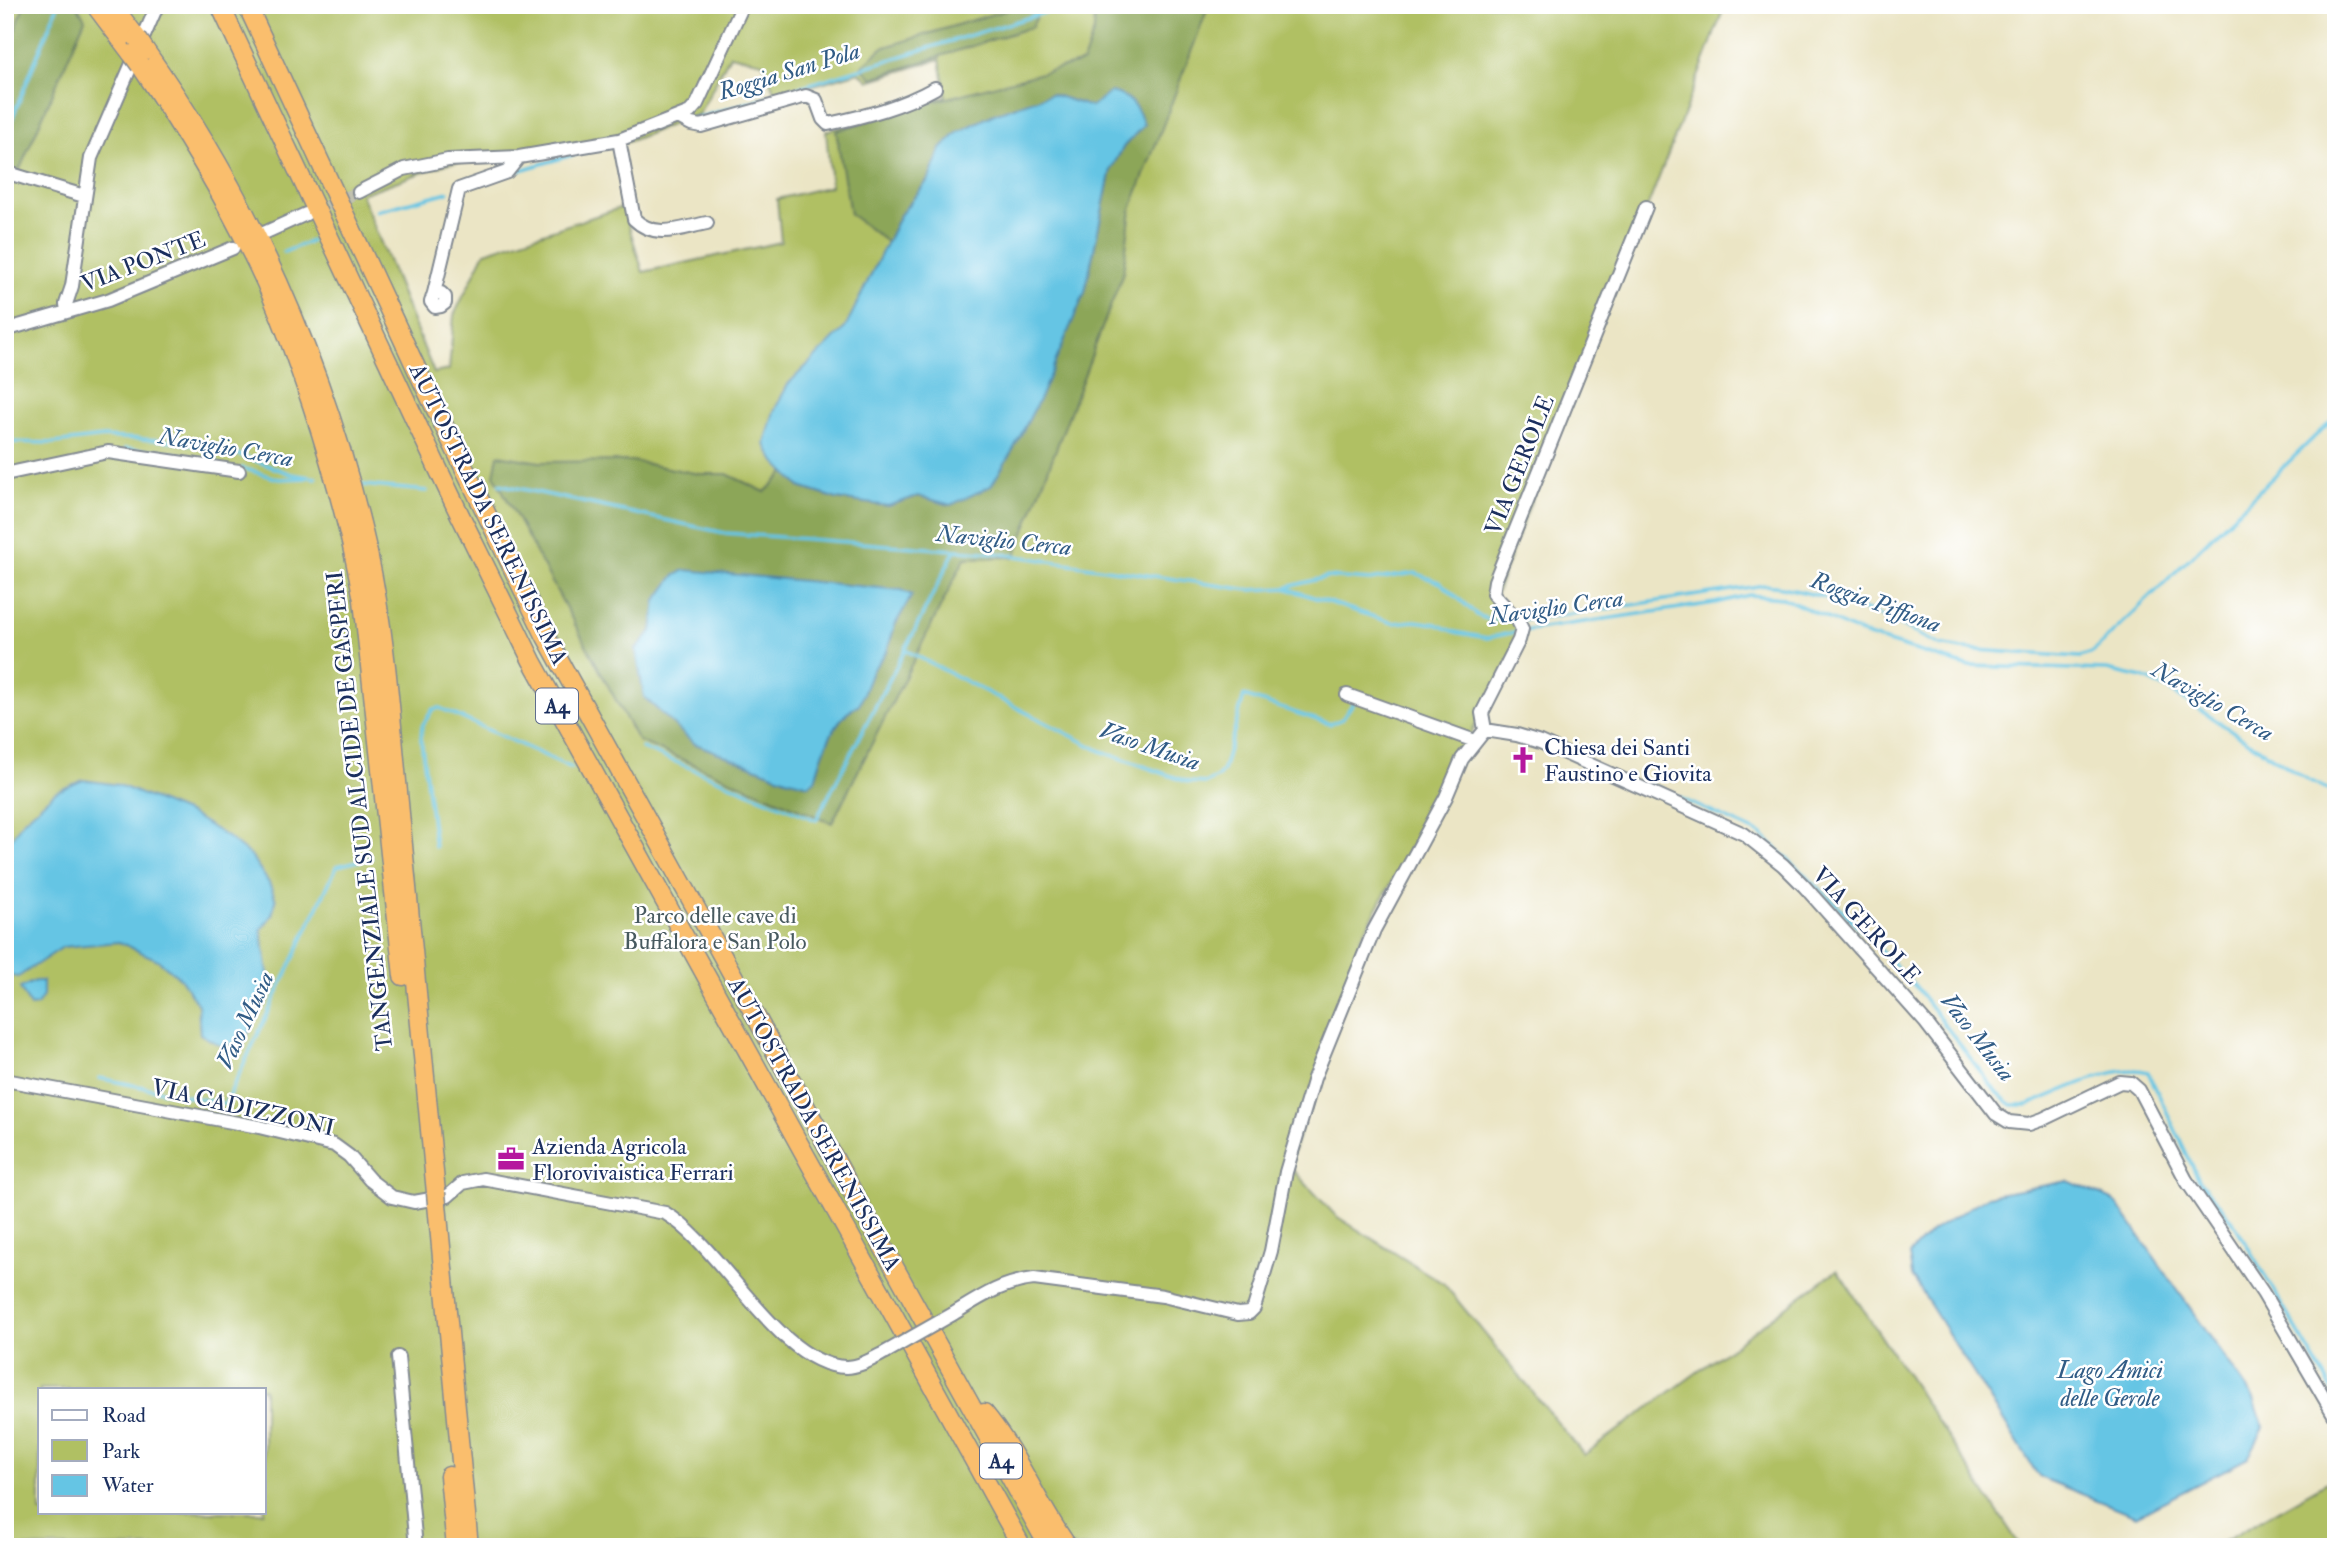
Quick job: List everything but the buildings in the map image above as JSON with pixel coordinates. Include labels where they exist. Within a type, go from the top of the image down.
[{"type":"highway","name":"TANGENZIALE SUD ALCIDE DE GASPERI","points":[[95,5],[176,94],[217,160],[271,262],[305,345],[357,509],[368,554],[384,655],[456,1547]]},
{"type":"highway","name":"TANGENZIALE SUD ALCIDE DE GASPERI","points":[[113,5],[139,52]]},
{"type":"highway","name":"AUTOSTRADA SERENISSIMA","points":[[220,5],[456,507],[532,661],[1022,1547]]},
{"type":"highway","name":"AUTOSTRADA SERENISSIMA","points":[[247,5],[426,389],[546,637],[1049,1547]]},
{"type":"highway","name":"TANGENZIALE SUD ALCIDE DE GASPERI","points":[[430,1199],[469,1547]]},
{"type":"highway","points":[[953,1375],[1007,1443],[1040,1504],[1068,1547]]},
{"type":"highway","points":[[933,1386],[961,1454],[1008,1547]]},
{"type":"street","points":[[359,192],[404,169],[448,160],[519,157],[619,141],[690,112],[697,104],[743,5]]},
{"type":"street","name":"VIA PONTE","points":[[67,312],[66,304],[72,286],[91,158],[157,6]]},
{"type":"street","points":[[678,117],[701,126],[806,96],[816,100],[823,119],[828,124],[877,113],[912,101],[935,88]]},
{"type":"street","points":[[619,141],[634,219],[643,228],[663,232],[707,223]]},
{"type":"street","points":[[433,293],[459,189],[507,172],[519,157]]},
{"type":"street","points":[[5,172],[84,196]]},
{"type":"street","name":"VIA GEROLE","points":[[1646,207],[1494,581],[1493,594],[1517,619],[1522,629],[1482,713],[1485,730],[1540,742],[1744,834],[1783,865],[1804,886],[1926,1023],[1996,1114],[2009,1122],[2029,1124],[2120,1082],[2132,1083],[2139,1090],[2186,1180],[2263,1293],[2336,1418]]},
{"type":"street","points":[[264,233],[306,214]]},
{"type":"street","name":"VIA PONTE","points":[[5,330],[108,300],[233,248]]},
{"type":"street","points":[[5,474],[108,452],[239,471]]},
{"type":"street","points":[[1347,695],[1475,741],[1485,730]]},
{"type":"street","name":"VIA CADIZZONI","points":[[5,1080],[259,1128],[334,1145],[392,1197],[414,1202],[448,1196],[463,1183],[483,1179],[665,1213],[678,1220],[692,1234],[761,1312],[792,1342],[822,1361],[847,1367],[867,1362],[998,1287],[1014,1281],[1034,1279],[1163,1296],[1238,1314],[1248,1313],[1258,1301],[1286,1172],[1314,1079],[1374,930],[1446,797],[1462,759],[1475,741]]},
{"type":"street","points":[[398,1357],[416,1547]]},
{"type":"green space","name":"Parco delle cave di Buffalora e San Polo","points":[[5,5],[1725,5],[1495,597],[1521,624],[1520,639],[1440,794],[1361,938],[1289,1166],[1336,1216],[1444,1284],[1584,1455],[1837,1270],[2021,1547],[5,1547]],"holes":[[[730,55],[763,62],[776,96],[859,72],[869,81],[940,59],[946,96],[826,131],[831,186],[777,199],[781,242],[643,272],[623,207],[485,252],[454,315],[449,370],[434,373],[361,194],[449,163],[625,143],[699,114]]]},
{"type":"green space","points":[[24,5],[77,5],[85,19],[16,178],[5,195],[5,62]]},
{"type":"green space","points":[[1022,5],[1042,5],[1032,27],[872,78],[861,67],[882,48]]},
{"type":"green space","points":[[1102,5],[1209,5],[1131,209],[1123,273],[1015,557],[965,558],[832,823],[638,741],[494,475],[498,455],[540,462],[632,461],[699,474],[727,474],[765,492],[785,472],[800,487],[837,499],[888,506],[918,496],[951,505],[1068,328],[1085,292],[1111,169],[1124,146],[1144,125],[1051,94],[1026,104],[941,149],[929,179],[900,215],[887,242],[850,214],[836,131],[902,110],[1083,62],[1094,31],[1095,8]],"holes":[[[911,595],[895,625],[887,651],[872,671],[859,704],[835,727],[815,780],[809,784],[786,779],[693,743],[636,650],[652,631]]]},
{"type":"green space","points":[[2336,1477],[2336,1547],[2213,1547]]},
{"type":"water","points":[[1111,92],[1132,103],[1144,125],[1124,146],[1111,169],[1085,292],[1041,396],[991,486],[951,505],[918,496],[888,506],[837,499],[800,487],[775,462],[765,444],[774,411],[788,384],[845,328],[900,215],[929,179],[941,149],[958,132],[994,114],[1051,94],[1091,107]]},
{"type":"water","points":[[685,570],[901,590],[912,595],[895,625],[887,651],[872,671],[859,705],[835,727],[815,780],[809,785],[786,779],[693,743],[644,697],[636,650],[652,631],[656,601],[674,576]]},
{"type":"water","points":[[83,780],[119,785],[190,814],[226,836],[251,856],[269,883],[276,900],[272,915],[261,930],[271,991],[244,1042],[221,1046],[200,1034],[198,1005],[181,979],[158,960],[119,942],[63,947],[18,977],[5,975],[5,848],[23,821],[55,792]]},
{"type":"water","points":[[35,981],[43,981],[43,996],[37,1005],[30,1006],[20,988]]},
{"type":"water","name":"Lago Amici delle Gerole","points":[[2068,1181],[2115,1201],[2254,1399],[2264,1428],[2248,1458],[2136,1516],[2039,1477],[1912,1276],[1909,1254],[1932,1231],[1988,1196]]},
{"type":"waterway","points":[[5,136],[58,5]]},
{"type":"waterway","name":"Roggia San Pola","points":[[691,120],[1070,5]]},
{"type":"waterway","name":"Roggia San Pola","points":[[517,171],[586,151]]},
{"type":"waterway","name":"Roggia San Pola","points":[[377,211],[448,192]]},
{"type":"waterway","name":"Roggia San Pola","points":[[284,252],[311,241]]},
{"type":"waterway","name":"Roggia Piffiona","points":[[1521,620],[1765,585],[1828,598],[1874,613],[1940,645],[1962,649],[2080,657],[2092,653],[2336,416]]},
{"type":"waterway","points":[[5,442],[54,443],[104,437],[176,441],[237,454],[291,474],[316,478]]},
{"type":"waterway","name":"Naviglio Cerca","points":[[125,449],[159,451],[217,462]]},
{"type":"waterway","name":"Naviglio Cerca","points":[[242,468],[279,479],[306,478]]},
{"type":"waterway","name":"Naviglio Cerca","points":[[499,484],[725,533],[995,553],[1250,590],[1285,588],[1393,623],[1415,621],[1436,624],[1455,632],[1487,638],[1715,603],[1749,595],[1783,598],[1865,635],[1967,666],[2107,670],[2143,678],[2169,690],[2308,780],[2336,793]]},
{"type":"waterway","name":"Naviglio Cerca","points":[[363,485],[427,491]]},
{"type":"waterway","name":"Vaso Musia","points":[[905,650],[954,552]]},
{"type":"waterway","name":"Roggia Piffiona","points":[[1287,587],[1327,577],[1370,580],[1415,573],[1441,583],[1477,615],[1490,620],[1514,620]]},
{"type":"waterway","name":"Vaso Musia","points":[[642,748],[816,820],[905,650],[1101,751],[1188,782],[1206,783],[1218,777],[1223,770],[1244,696],[1330,724],[1342,719],[1356,702]]},
{"type":"waterway","name":"Vaso Musia","points":[[435,847],[421,739],[422,726],[433,709],[440,708],[572,768]]},
{"type":"waterway","name":"Vaso Musia","points":[[1644,782],[1761,834],[1839,907],[1916,987],[1997,1093],[2012,1105],[2027,1105],[2120,1071],[2148,1072],[2200,1182],[2232,1220],[2336,1396]]},
{"type":"waterway","name":"Vaso Musia","points":[[99,1078],[225,1104],[337,866],[371,858]]},
{"type":"tunnel","points":[[310,213],[359,192]]},
{"type":"place","name":"Chiesa dei Santi Faustino e Giovita","points":[[1523,760]]},
{"type":"place","name":"Azienda Agricola Florovivaistica Ferrari","points":[[511,1159]]}]
